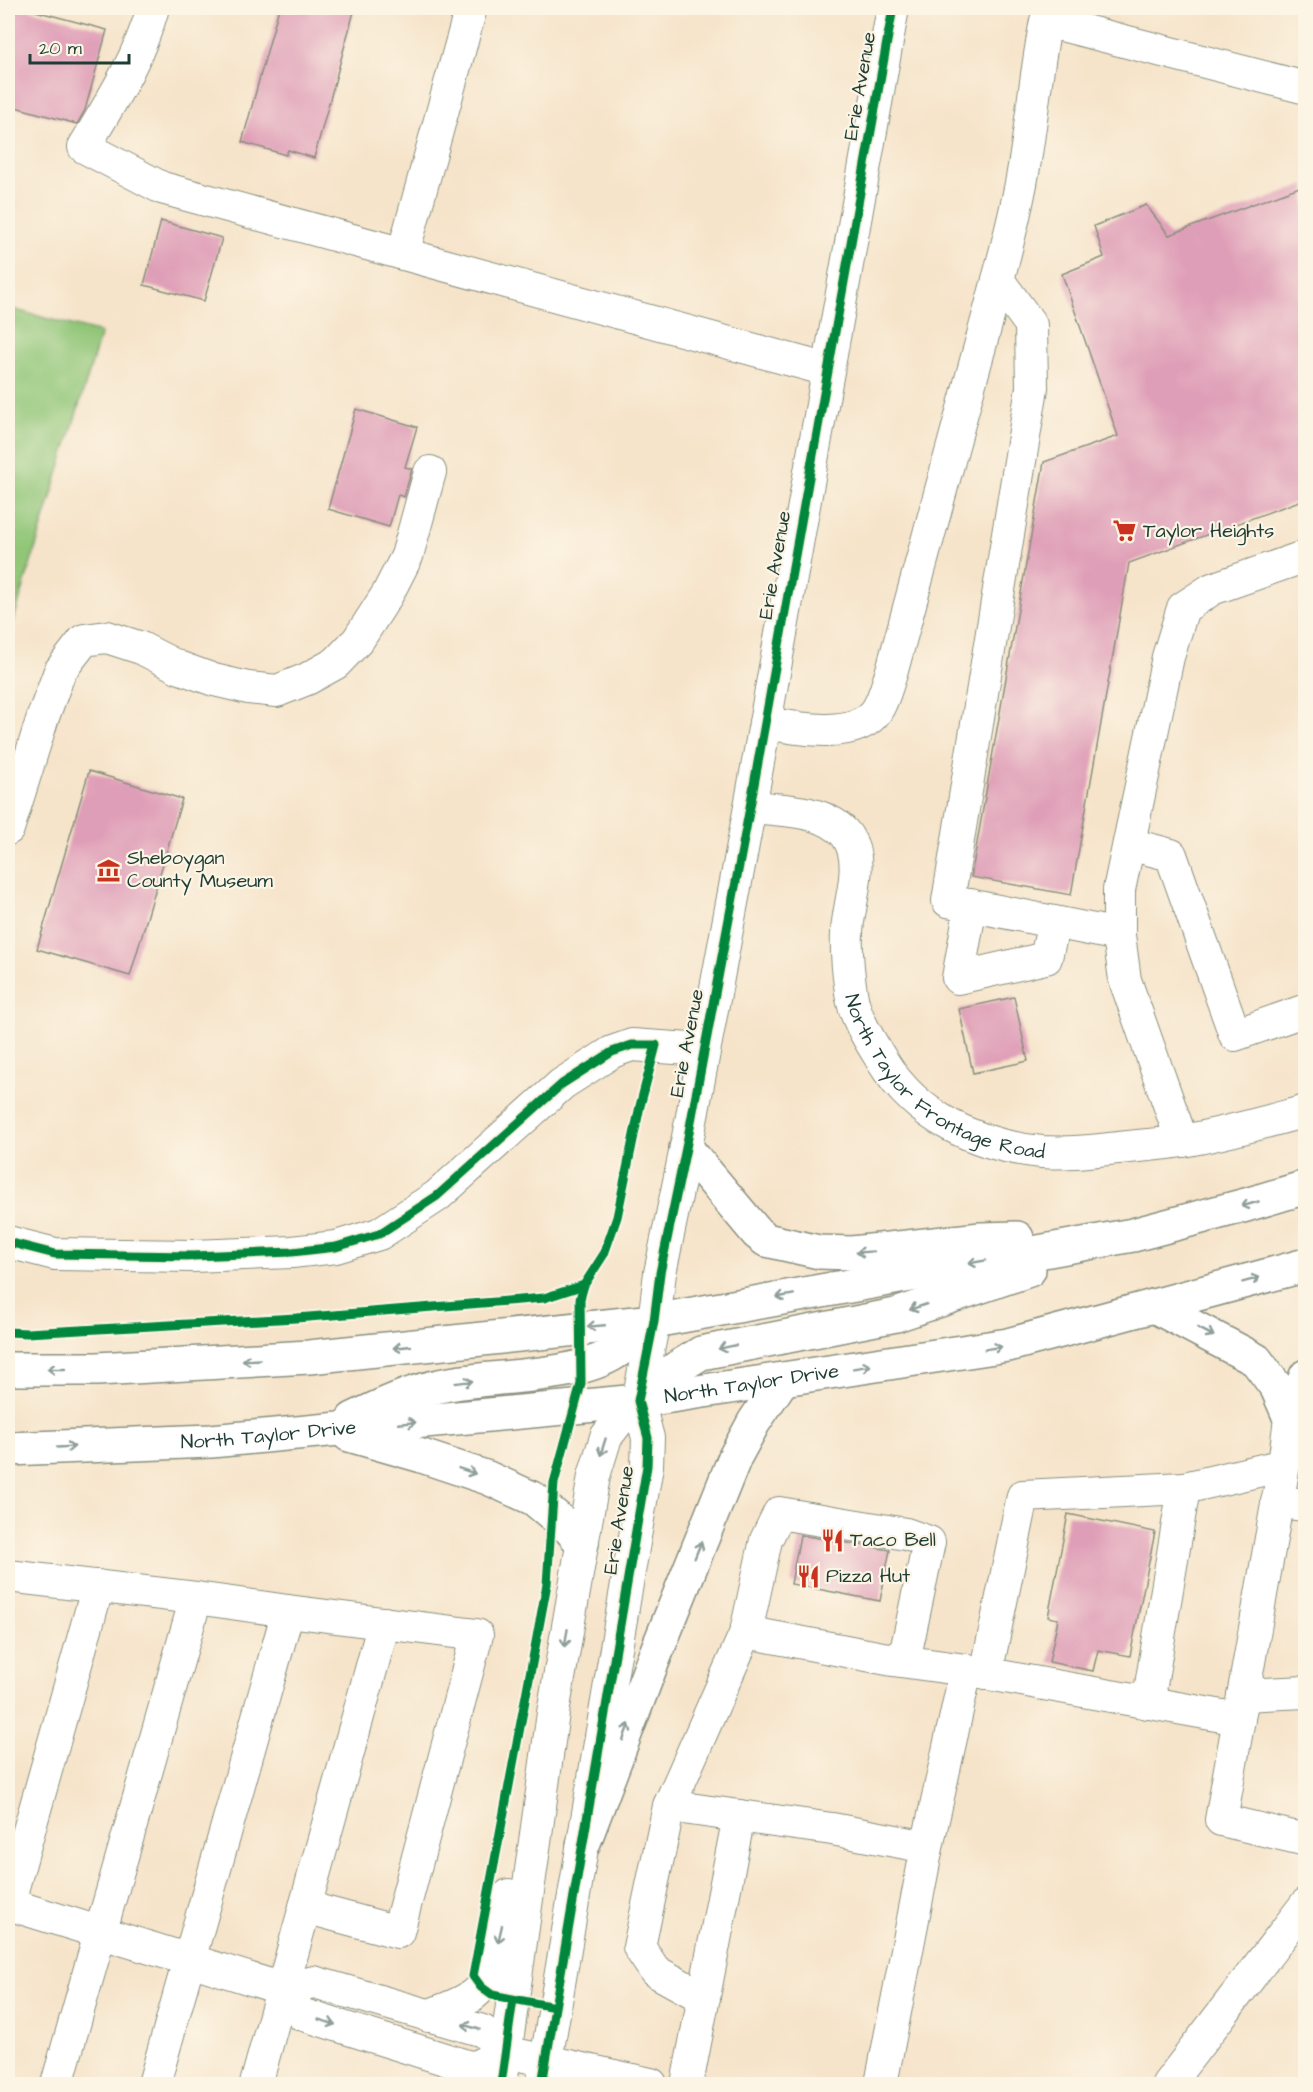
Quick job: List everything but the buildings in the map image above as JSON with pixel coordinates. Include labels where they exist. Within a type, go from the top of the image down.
[{"type":"main road","points":[[686,1148],[757,1233],[766,1240],[819,1252],[886,1251],[981,1239],[1132,1235]]},
{"type":"main road","points":[[638,1401],[662,1377],[701,1353],[896,1315],[1132,1235],[1305,1187]]},
{"type":"main road","points":[[8,1369],[97,1369],[309,1357],[654,1321],[1132,1235]]},
{"type":"main road","name":"North Taylor Drive","points":[[8,1449],[211,1441],[638,1401],[1008,1345],[1305,1265]]},
{"type":"main road","points":[[1154,1306],[1256,1360],[1277,1388],[1290,1418]]},
{"type":"main road","points":[[330,1430],[384,1404],[443,1385],[574,1369],[609,1357],[627,1346],[654,1321]]},
{"type":"main road","points":[[1290,1418],[1305,1376]]},
{"type":"main road","points":[[582,1845],[735,1457],[754,1422],[783,1379]]},
{"type":"main road","points":[[330,1430],[422,1456],[488,1478],[534,1499],[569,1528],[582,1543]]},
{"type":"street","points":[[153,8],[147,28],[124,80],[84,147],[162,188],[828,370]]},
{"type":"street","points":[[403,254],[471,8]]},
{"type":"street","name":"Erie Avenue","points":[[544,2073],[647,1466],[648,1438],[638,1401],[654,1321],[660,1273],[686,1148],[750,807],[893,8]]},
{"type":"street","points":[[765,723],[805,730],[830,730],[859,724],[877,711],[891,674],[1013,222],[1026,155],[1046,21],[1305,88]]},
{"type":"street","points":[[998,280],[1031,325],[1032,388],[948,901],[1119,935]]},
{"type":"street","points":[[8,829],[60,671],[84,640],[107,637],[141,648],[178,667],[214,680],[248,688],[277,691],[307,679],[336,663],[358,640],[387,595],[407,556],[430,472]]},
{"type":"street","points":[[1182,1141],[1125,980],[1119,935],[1119,890],[1168,657],[1183,608],[1212,589],[1305,556]]},
{"type":"street","name":"North Taylor Frontage Road","points":[[750,807],[804,813],[826,820],[846,835],[857,860],[847,932],[846,958],[851,996],[864,1032],[890,1073],[912,1099],[939,1119],[999,1146],[1043,1152],[1080,1152],[1182,1141],[1248,1127],[1305,1111]]},
{"type":"street","points":[[1129,844],[1171,855],[1235,1035],[1305,1010]]},
{"type":"street","points":[[970,905],[958,978],[1046,958],[1054,922]]},
{"type":"street","points":[[8,1242],[55,1254],[193,1256],[292,1252],[336,1247],[379,1234],[437,1196],[562,1084],[612,1052],[632,1045],[704,1050]]},
{"type":"street","name":"Erie Avenue","points":[[501,2085],[552,1713],[594,1476],[606,1437],[623,1415],[638,1401]]},
{"type":"street","points":[[1290,1418],[1284,1465],[1291,1503],[1241,1707],[1221,1820],[1305,1840]]},
{"type":"street","points":[[881,2085],[927,1847],[1023,1496],[1184,1488],[1284,1465]]},
{"type":"street","points":[[1148,1703],[1184,1488]]},
{"type":"street","points":[[704,1998],[655,1971],[639,1947],[669,1806],[746,1632],[766,1540],[778,1513],[906,1534],[929,1542],[904,1661]]},
{"type":"street","points":[[8,1576],[477,1635],[398,1932],[305,1907]]},
{"type":"street","points":[[98,1586],[8,1904],[283,1989],[314,1982],[483,2031],[506,2052],[544,2073],[651,2085]]},
{"type":"street","points":[[57,2085],[196,1598]]},
{"type":"street","points":[[154,2085],[288,1611]]},
{"type":"street","points":[[256,2085],[384,1623]]},
{"type":"street","points":[[746,1632],[1148,1703],[1241,1707],[1305,1692]]},
{"type":"street","points":[[429,2016],[465,2000],[481,1987],[487,1978],[493,1962],[552,1713]]},
{"type":"street","points":[[669,1806],[832,1829],[927,1847]]},
{"type":"street","points":[[687,2085],[738,1816]]},
{"type":"street","points":[[1168,2085],[1305,1904]]},
{"type":"street","points":[[283,1989],[301,2014],[473,2068],[506,2052]]},
{"type":"green space","points":[[8,308],[101,333],[8,638]]},
{"type":"cycle path","points":[[542,2084],[647,1466],[648,1438],[638,1401],[654,1321],[660,1273],[686,1148],[750,807],[893,8]]},
{"type":"cycle path","points":[[8,1242],[55,1254],[193,1256],[292,1252],[336,1247],[379,1234],[437,1196],[562,1084],[612,1052],[632,1045],[656,1045],[640,1106],[617,1217],[604,1254],[584,1285],[580,1299],[581,1384],[554,1483],[547,1584],[473,1976],[481,1987],[492,1995],[555,2007]]},
{"type":"cycle path","points":[[8,1332],[27,1333],[296,1318],[544,1298],[584,1285]]},
{"type":"cycle path","points":[[501,2084],[513,1999]]},
{"type":"place","name":"Taylor Heights","points":[[1125,531]]},
{"type":"place","name":"Sheboygan County Museum","points":[[109,870]]},
{"type":"place","name":"Taco Bell","points":[[832,1540]]},
{"type":"place","name":"Pizza Hut","points":[[808,1576]]}]
